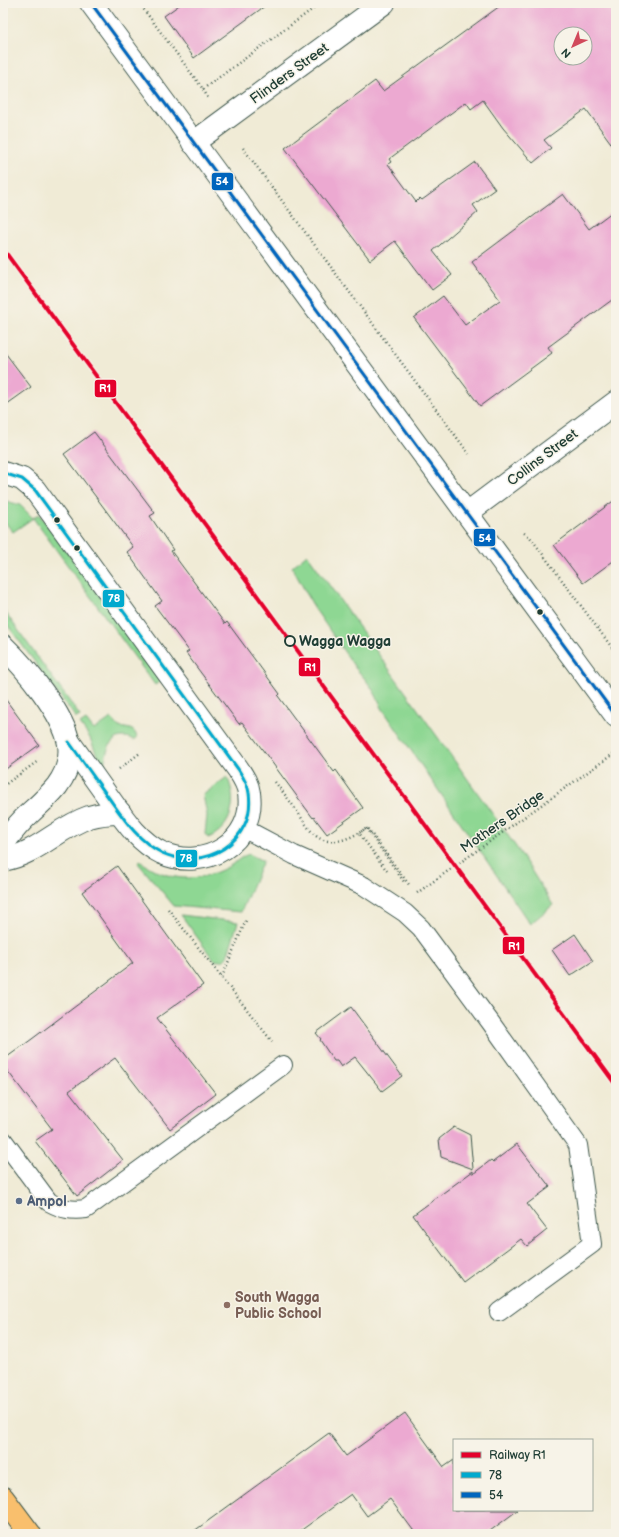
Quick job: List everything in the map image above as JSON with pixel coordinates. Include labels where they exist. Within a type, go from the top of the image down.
[{"type":"highway","points":[[3,1498],[30,1534]]},
{"type":"street","points":[[91,3],[616,716]]},
{"type":"street","name":"Flinders Street","points":[[193,143],[384,3]]},
{"type":"street","name":"Collins Street","points":[[467,513],[616,402]]},
{"type":"street","points":[[3,473],[22,479],[34,490],[238,769],[246,782],[249,795],[248,816],[243,828],[230,844],[217,853],[201,859],[184,859],[162,853],[149,845],[130,827],[68,742]]},
{"type":"street","points":[[3,646],[29,675],[62,723],[68,742],[69,761],[61,781],[50,794],[23,819],[3,844]]},
{"type":"street","points":[[3,860],[24,854],[36,848],[66,828],[88,817],[102,814],[120,813]]},
{"type":"lane","points":[[243,828],[294,855],[364,886],[405,913],[421,928],[578,1145],[592,1244],[499,1312]]},
{"type":"lane","points":[[3,1140],[49,1202],[60,1208],[74,1211],[86,1209],[282,1066]]},
{"type":"path","points":[[139,3],[203,89],[208,98]]},
{"type":"path","points":[[203,89],[321,3]]},
{"type":"path","points":[[243,148],[469,454]]},
{"type":"path","points":[[524,533],[530,537],[616,653]]},
{"type":"path","name":"Mothers Bridge","points":[[414,895],[616,752]]},
{"type":"path","points":[[3,786],[38,761]]},
{"type":"path","points":[[392,877],[359,833],[366,828],[410,889]]},
{"type":"path","points":[[347,840],[367,828],[413,890]]},
{"type":"path","points":[[168,909],[277,1049],[282,1066]]},
{"type":"path","points":[[222,977],[247,918]]},
{"type":"green space","points":[[3,500],[20,505],[33,518],[13,532],[3,520]]},
{"type":"green space","points":[[39,514],[162,680],[155,685],[33,518]]},
{"type":"green space","points":[[307,554],[519,851],[553,905],[530,924],[382,708],[371,687],[356,669],[315,609],[292,567]]},
{"type":"green space","points":[[3,609],[80,716],[76,718],[3,619]]},
{"type":"green space","points":[[111,718],[119,727],[133,730],[137,738],[134,740],[125,737],[115,739],[109,746],[104,765],[96,753],[90,738],[80,724],[86,720],[94,730]]},
{"type":"green space","points":[[227,777],[232,794],[231,812],[223,827],[208,838],[205,834],[207,815],[203,795]]},
{"type":"green space","points":[[249,854],[263,861],[241,912],[174,906],[138,863],[140,861],[151,868],[172,876],[194,878],[217,872]]},
{"type":"green space","points":[[181,915],[238,922],[227,957],[224,960],[217,961],[213,959]]},
{"type":"building","points":[[182,3],[269,3],[194,58],[164,16]]},
{"type":"building","points":[[504,3],[616,3],[616,150],[586,109],[544,140],[551,148],[533,163],[503,128],[483,100],[471,109],[466,102],[389,159],[391,162],[388,164],[416,202],[420,198],[422,200],[475,162],[495,189],[473,205],[478,212],[433,251],[452,275],[432,290],[395,241],[370,260],[285,148],[375,81],[383,91]]},
{"type":"building","points":[[563,194],[589,229],[616,209],[616,297],[548,347],[552,353],[480,406],[414,318],[443,296],[465,325],[500,300],[472,262]]},
{"type":"building","points":[[3,350],[31,387],[3,407]]},
{"type":"building","points":[[94,432],[155,513],[150,516],[173,550],[171,551],[225,624],[227,622],[280,694],[278,696],[334,772],[336,770],[363,808],[327,834],[314,817],[313,818],[242,722],[239,724],[186,653],[189,651],[155,606],[162,601],[127,552],[133,547],[64,454]]},
{"type":"building","points":[[616,499],[616,559],[583,583],[554,545]]},
{"type":"building","points":[[3,696],[39,745],[3,771]]},
{"type":"building","points":[[117,866],[203,985],[157,1018],[216,1094],[170,1129],[115,1058],[69,1091],[123,1160],[77,1196],[35,1141],[52,1129],[3,1065],[3,1060],[133,963],[82,892]]},
{"type":"building","points":[[575,934],[593,961],[570,976],[552,950]]},
{"type":"building","points":[[351,1007],[402,1076],[382,1091],[355,1057],[341,1067],[337,1061],[334,1061],[316,1033]]},
{"type":"building","points":[[454,1127],[470,1135],[473,1169],[441,1157],[439,1139]]},
{"type":"building","points":[[517,1144],[550,1187],[527,1204],[547,1230],[527,1246],[521,1239],[463,1282],[413,1215],[473,1171],[473,1174],[491,1160],[493,1162]]},
{"type":"building","points":[[405,1413],[444,1467],[453,1461],[453,1511],[517,1511],[486,1534],[416,1534],[390,1499],[367,1516],[351,1494],[296,1534],[190,1534],[329,1433],[346,1456]]},
{"type":"rail line","name":"R1","points":[[3,249],[616,1085]]},
{"type":"transit line","name":"54","points":[[91,3],[616,716]]},
{"type":"transit line","name":"78","points":[[3,473],[22,479],[35,490],[238,769],[249,793],[249,810],[244,826],[236,839],[224,848],[210,855],[194,859],[178,858],[162,853],[145,842],[131,827],[69,742]]},
{"type":"place","name":"Wagga Wagga","points":[[290,641]]},
{"type":"place","name":"Ampol","points":[[19,1201]]},
{"type":"place","name":"South Wagga Public School","points":[[227,1305]]}]
